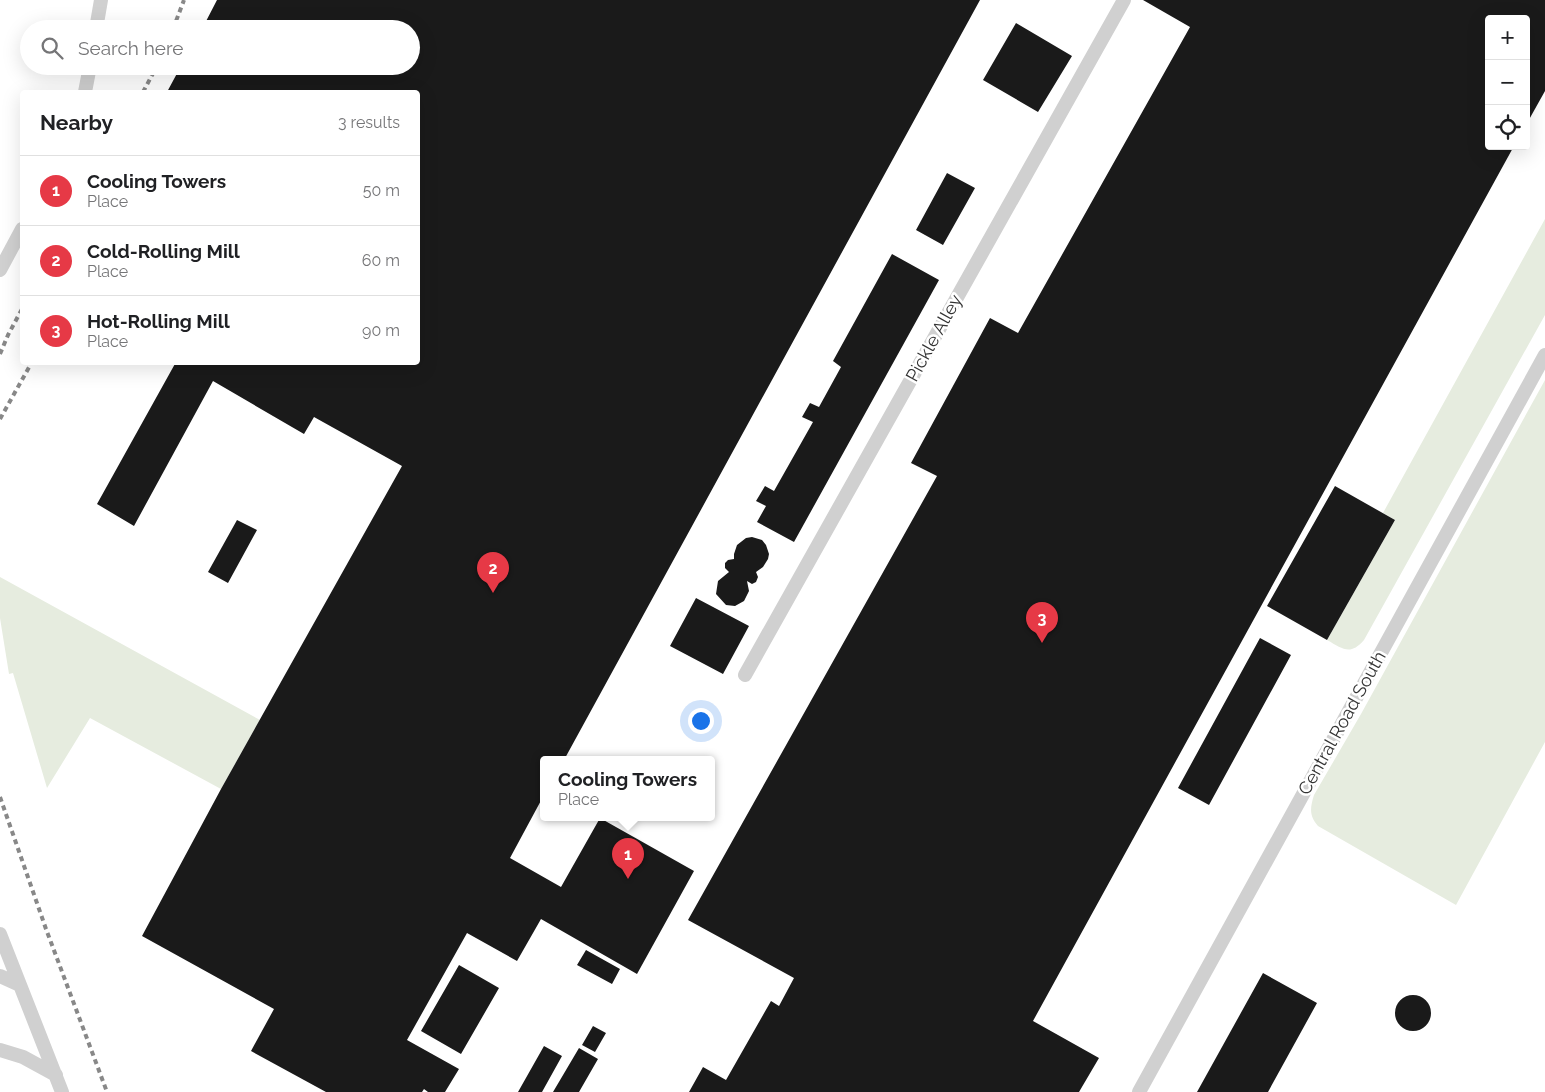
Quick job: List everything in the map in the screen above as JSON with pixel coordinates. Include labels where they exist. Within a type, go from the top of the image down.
[{"type":"lane","points":[[98,20],[101,0]]},
{"type":"lane","name":"Pickle Alley","points":[[745,675],[1124,0]]},
{"type":"lane","points":[[85,90],[88,75]]},
{"type":"lane","points":[[0,270],[20,233]]},
{"type":"lane","name":"Central Road South","points":[[1139,1092],[1545,354]]},
{"type":"lane","points":[[0,934],[62,1092]]},
{"type":"lane","points":[[0,976],[20,986]]},
{"type":"lane","points":[[0,1050],[22,1057],[56,1075]]},
{"type":"shaded area","points":[[1545,219],[1545,315],[1364,640],[1355,648],[1342,648],[1327,640],[1395,520],[1383,513]]},
{"type":"shaded area","points":[[1545,380],[1545,742],[1456,905],[1318,826],[1311,812],[1312,804],[1314,795],[1361,714]]},
{"type":"shaded area","points":[[0,577],[260,720],[221,789],[90,718],[47,788],[13,673],[9,674],[0,618]]},
{"type":"building","points":[[217,0],[980,0],[566,756],[540,756],[540,802],[510,858],[561,887],[598,821],[605,821],[694,871],[637,974],[541,919],[517,961],[467,933],[407,1040],[459,1069],[445,1092],[428,1092],[424,1089],[422,1092],[326,1092],[251,1051],[274,1009],[142,936],[221,789],[402,466],[314,417],[304,434],[213,381],[134,526],[97,504],[174,365],[420,365],[420,90],[168,90],[176,75],[420,75],[420,20],[207,20]]},
{"type":"building","points":[[1143,0],[1545,0],[1545,91],[1530,118],[1530,15],[1485,15],[1485,150],[1512,150],[1033,1021],[1099,1058],[1079,1092],[689,1092],[703,1067],[726,1080],[771,1001],[779,1006],[794,978],[688,920],[937,476],[911,463],[990,318],[1018,333],[1190,27]]},
{"type":"building","points":[[1016,23],[1072,56],[1038,112],[983,80]]},
{"type":"building","points":[[947,173],[975,188],[943,245],[916,230]]},
{"type":"building","points":[[892,254],[939,280],[794,542],[757,522],[766,506],[756,501],[765,486],[774,491],[813,422],[802,417],[810,403],[819,407],[841,367],[833,361]]},
{"type":"building","points":[[1335,486],[1395,520],[1327,640],[1267,606]]},
{"type":"building","points":[[237,520],[257,530],[228,583],[208,572]]},
{"type":"building","points":[[752,537],[762,540],[766,545],[769,554],[768,559],[763,567],[756,572],[758,577],[756,582],[752,584],[747,581],[749,591],[744,601],[735,606],[726,605],[716,594],[718,581],[729,572],[725,568],[725,563],[728,560],[734,559],[737,545],[746,538]]},
{"type":"building","points":[[696,598],[749,626],[723,674],[670,646]]},
{"type":"building","points":[[1260,638],[1291,655],[1209,805],[1178,788]]},
{"type":"building","points":[[586,950],[620,969],[612,984],[577,965]]},
{"type":"building","points":[[459,965],[499,988],[461,1054],[421,1031]]},
{"type":"building","points":[[1263,973],[1317,1003],[1268,1092],[1197,1092]]},
{"type":"building","points":[[1413,995],[1420,996],[1426,1000],[1430,1006],[1430,1020],[1426,1026],[1420,1030],[1413,1031],[1406,1030],[1400,1026],[1396,1020],[1395,1013],[1396,1006],[1400,1000],[1406,996]]},
{"type":"building","points":[[593,1026],[606,1033],[595,1052],[582,1045]]},
{"type":"building","points":[[544,1046],[562,1056],[542,1092],[518,1092]]},
{"type":"building","points":[[579,1048],[598,1059],[579,1092],[553,1092]]},
{"type":"railway","points":[[176,20],[184,0]]},
{"type":"railway","points":[[144,90],[152,75]]},
{"type":"railway","points":[[0,354],[20,313]]},
{"type":"railway","points":[[0,419],[30,365]]},
{"type":"railway","points":[[0,797],[46,929],[107,1092]]},
{"type":"place","name":"Cold-Rolling Mill","points":[[493,593]]},
{"type":"place","name":"Hot-Rolling Mill","points":[[1042,643]]},
{"type":"place","name":"Cooling Towers","points":[[628,879]]}]
